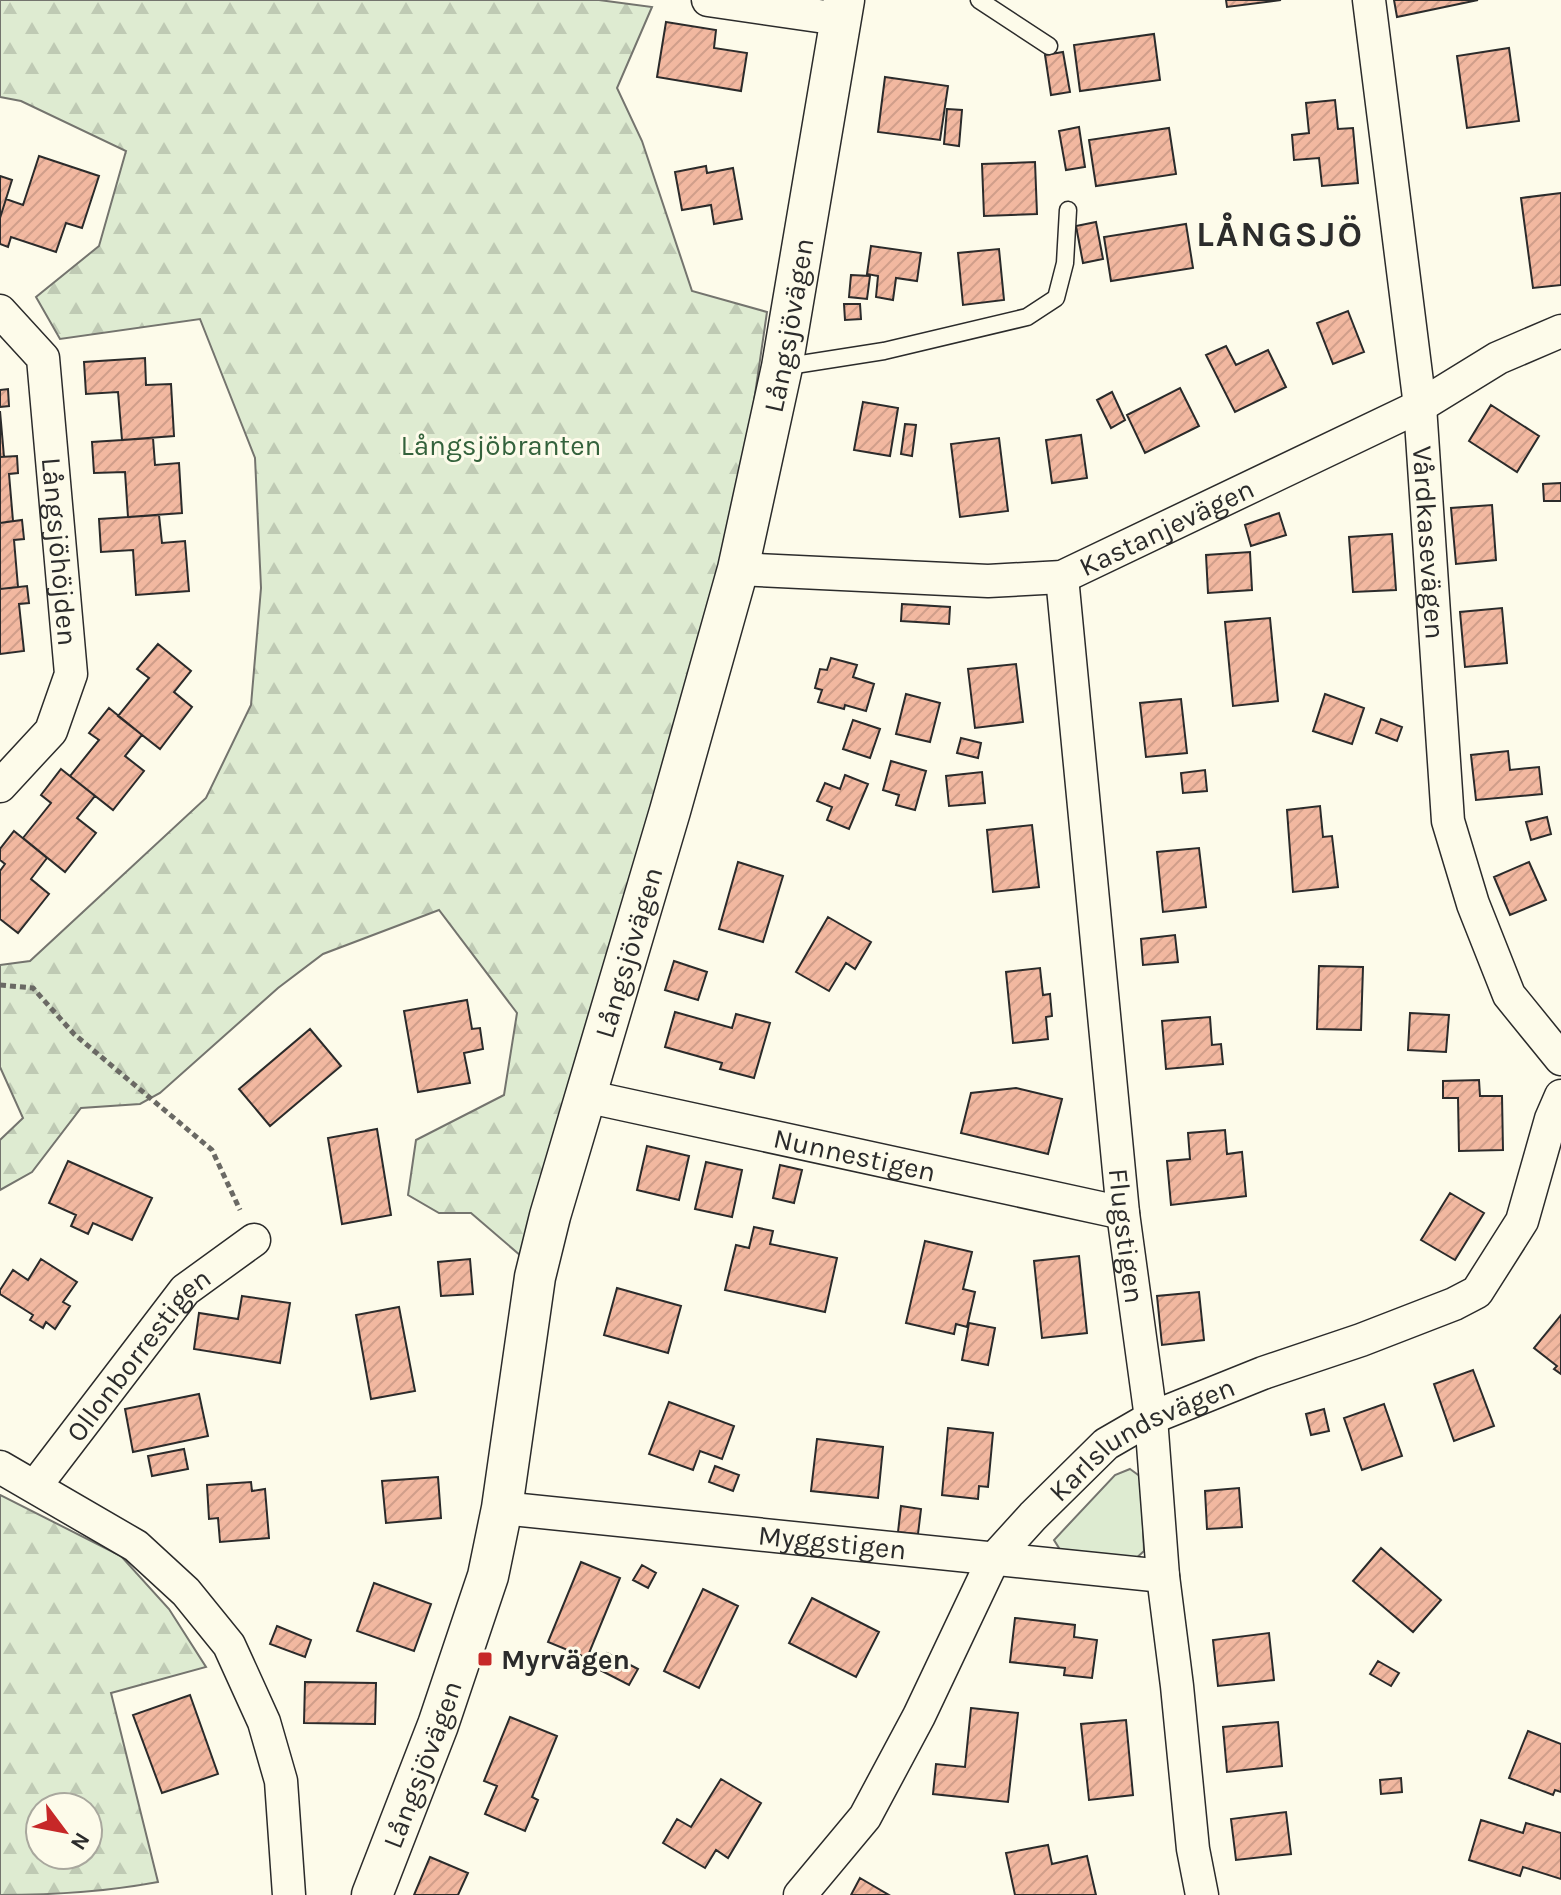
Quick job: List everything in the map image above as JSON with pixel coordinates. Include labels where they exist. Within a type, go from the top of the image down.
[{"type":"street","points":[[708,0],[842,10]]},
{"type":"street","name":"Vårdkasevägen","points":[[1369,0],[1420,406],[1448,821],[1473,904],[1509,995],[1561,1059]]},
{"type":"street","name":"Långsjövägen","points":[[372,1895],[438,1725],[488,1576],[502,1508],[535,1277],[738,569],[782,367],[842,10]]},
{"type":"street","name":"Långsjöhöjden","points":[[0,311],[43,358],[71,674],[51,731],[0,786]]},
{"type":"street","name":"Kastanjevägen","points":[[738,569],[988,581],[1062,577],[1420,406],[1498,358],[1561,331]]},
{"type":"street","name":"Flugstigen","points":[[1062,577],[1123,1213],[1151,1418],[1163,1576],[1193,1849],[1202,1895]]},
{"type":"street","name":"Nunnestigen","points":[[585,1096],[1123,1213]]},
{"type":"street","name":"Karlslundsvägen","points":[[800,1895],[865,1817],[919,1716],[993,1560],[1106,1444],[1151,1418],[1263,1373],[1375,1335],[1477,1292],[1522,1221],[1551,1119],[1561,1096]]},
{"type":"street","name":"Ollonborrestigen","points":[[36,1485],[185,1290],[254,1240]]},
{"type":"street","points":[[0,1467],[36,1485],[136,1546],[186,1592],[229,1645],[264,1722],[281,1781],[289,1895]]},
{"type":"street","name":"Myggstigen","points":[[502,1508],[1163,1576]]},
{"type":"lane","points":[[979,0],[1049,46]]},
{"type":"lane","points":[[782,367],[884,351],[1027,317],[1056,298],[1065,263],[1068,210]]},
{"type":"path","points":[[0,985],[33,988],[74,1034],[212,1150],[254,1240]]},
{"type":"green space","name":"Långsjöbranten","points":[[0,0],[599,0],[652,7],[617,88],[642,141],[692,291],[767,312],[730,566],[528,1262],[471,1213],[439,1213],[408,1195],[416,1140],[504,1095],[517,1013],[439,910],[323,954],[278,988],[160,1093],[140,1104],[81,1108],[32,1172],[0,1190],[0,1140],[23,1118],[0,1067],[0,965],[30,961],[206,798],[251,705],[261,588],[255,458],[200,319],[60,339],[36,297],[99,246],[126,151],[21,101],[0,97]]},
{"type":"green space","points":[[1130,1469],[1141,1477],[1144,1551],[1132,1562],[1064,1556],[1054,1540],[1115,1475]]},
{"type":"green space","points":[[0,1495],[121,1556],[169,1609],[206,1667],[111,1693],[158,1882],[0,1895]]},
{"type":"building","points":[[1226,0],[1281,0],[1227,7]]},
{"type":"building","points":[[1394,0],[1478,0],[1397,17]]},
{"type":"building","points":[[666,22],[716,30],[714,48],[747,53],[741,91],[657,77]]},
{"type":"building","points":[[1154,34],[1160,80],[1080,91],[1074,45]]},
{"type":"building","points":[[1509,48],[1519,121],[1467,128],[1457,56]]},
{"type":"building","points":[[1063,52],[1070,92],[1051,95],[1045,55]]},
{"type":"building","points":[[885,77],[948,86],[940,140],[878,132]]},
{"type":"building","points":[[1335,100],[1338,129],[1353,128],[1358,183],[1322,186],[1319,158],[1294,160],[1292,135],[1309,133],[1306,103]]},
{"type":"building","points":[[947,109],[962,110],[959,146],[944,144]]},
{"type":"building","points":[[1079,127],[1085,167],[1066,170],[1059,131]]},
{"type":"building","points":[[1169,128],[1176,174],[1096,186],[1089,140]]},
{"type":"building","points":[[39,156],[99,176],[82,228],[66,223],[56,252],[11,237],[8,247],[0,244],[0,218],[6,199],[23,205]]},
{"type":"building","points":[[1035,162],[1037,214],[984,216],[982,164]]},
{"type":"building","points":[[706,166],[707,173],[733,168],[742,219],[714,224],[711,205],[682,210],[675,172]]},
{"type":"building","points":[[0,176],[12,180],[0,218]]},
{"type":"building","points":[[1561,193],[1561,285],[1533,288],[1521,198]]},
{"type":"building","points":[[1096,222],[1103,259],[1083,263],[1076,226]]},
{"type":"building","points":[[1186,224],[1193,268],[1111,281],[1104,237]]},
{"type":"building","points":[[871,246],[921,253],[917,281],[896,278],[893,300],[876,297],[878,276],[867,274]]},
{"type":"building","points":[[999,249],[1004,300],[963,305],[958,253]]},
{"type":"building","points":[[851,275],[870,276],[867,299],[849,297]]},
{"type":"building","points":[[844,304],[860,304],[861,319],[845,320]]},
{"type":"building","points":[[1348,311],[1364,352],[1333,364],[1317,323]]},
{"type":"building","points":[[1226,346],[1236,365],[1268,350],[1286,387],[1235,412],[1206,355]]},
{"type":"building","points":[[145,358],[146,385],[171,384],[174,436],[122,440],[118,392],[86,394],[84,362]]},
{"type":"building","points":[[1180,388],[1199,426],[1145,453],[1127,415]]},
{"type":"building","points":[[8,389],[9,406],[0,407],[0,390]]},
{"type":"building","points":[[1112,392],[1125,420],[1111,428],[1097,400]]},
{"type":"building","points":[[863,402],[898,408],[890,456],[854,450]]},
{"type":"building","points":[[1491,405],[1539,436],[1517,472],[1469,441]]},
{"type":"building","points":[[0,411],[4,457],[0,457]]},
{"type":"building","points":[[905,424],[916,425],[912,456],[901,454]]},
{"type":"building","points":[[1081,435],[1087,478],[1052,483],[1046,440]]},
{"type":"building","points":[[153,438],[155,465],[179,463],[182,513],[128,517],[125,472],[94,473],[92,442]]},
{"type":"building","points":[[999,438],[1008,511],[960,517],[951,444]]},
{"type":"building","points":[[17,456],[18,473],[9,474],[13,521],[0,523],[0,457]]},
{"type":"building","points":[[1561,483],[1561,501],[1544,501],[1543,484]]},
{"type":"building","points":[[1492,505],[1496,560],[1456,564],[1451,508]]},
{"type":"building","points":[[1279,513],[1286,535],[1251,546],[1245,525]]},
{"type":"building","points":[[159,515],[162,543],[185,541],[189,591],[136,595],[133,550],[101,552],[99,519]]},
{"type":"building","points":[[22,520],[24,539],[14,540],[18,587],[0,589],[0,523]]},
{"type":"building","points":[[1392,534],[1396,590],[1353,592],[1349,537]]},
{"type":"building","points":[[1250,552],[1252,590],[1208,593],[1206,555]]},
{"type":"building","points":[[27,586],[29,603],[19,604],[24,651],[0,654],[0,589]]},
{"type":"building","points":[[902,604],[950,607],[949,624],[901,621]]},
{"type":"building","points":[[1502,608],[1507,663],[1465,667],[1460,612]]},
{"type":"building","points":[[1270,618],[1278,701],[1233,706],[1225,622]]},
{"type":"building","points":[[158,644],[191,671],[174,692],[192,707],[160,749],[118,716],[149,678],[137,669]]},
{"type":"building","points":[[831,658],[857,665],[853,677],[874,684],[866,711],[818,702],[822,690],[815,688],[820,669],[827,670]]},
{"type":"building","points":[[1016,664],[1023,722],[975,728],[968,669]]},
{"type":"building","points":[[906,694],[940,703],[930,742],[896,734]]},
{"type":"building","points":[[1325,694],[1364,708],[1352,744],[1313,731]]},
{"type":"building","points":[[1181,699],[1187,753],[1146,757],[1140,703]]},
{"type":"building","points":[[109,708],[142,735],[125,756],[144,771],[113,810],[70,776],[99,740],[89,733]]},
{"type":"building","points":[[1381,719],[1402,727],[1397,741],[1376,733]]},
{"type":"building","points":[[853,720],[880,729],[870,758],[843,749]]},
{"type":"building","points":[[961,738],[981,743],[978,758],[957,753]]},
{"type":"building","points":[[1508,751],[1510,770],[1539,767],[1542,794],[1476,800],[1471,755]]},
{"type":"building","points":[[891,761],[926,771],[915,810],[896,805],[899,795],[883,790]]},
{"type":"building","points":[[61,769],[95,796],[77,818],[96,833],[65,872],[23,838],[51,803],[41,795]]},
{"type":"building","points":[[1205,770],[1207,791],[1183,793],[1181,773]]},
{"type":"building","points":[[982,772],[985,803],[949,806],[946,776]]},
{"type":"building","points":[[845,775],[868,784],[849,829],[827,820],[832,807],[817,801],[825,783],[840,789]]},
{"type":"building","points":[[1320,806],[1323,837],[1332,836],[1338,887],[1293,892],[1287,810]]},
{"type":"building","points":[[1547,817],[1551,834],[1531,840],[1526,822]]},
{"type":"building","points":[[1032,825],[1039,887],[993,892],[987,830]]},
{"type":"building","points":[[14,831],[47,858],[31,879],[49,894],[18,933],[0,919],[0,871],[5,864],[0,860],[0,849]]},
{"type":"building","points":[[1199,848],[1206,907],[1163,912],[1157,852]]},
{"type":"building","points":[[738,862],[783,876],[763,942],[719,929]]},
{"type":"building","points":[[1529,862],[1546,900],[1510,915],[1494,877]]},
{"type":"building","points":[[828,917],[871,942],[855,969],[846,963],[829,991],[796,972]]},
{"type":"building","points":[[1175,935],[1178,962],[1143,965],[1141,939]]},
{"type":"building","points":[[674,961],[707,972],[698,1000],[665,990]]},
{"type":"building","points":[[1319,966],[1363,967],[1361,1030],[1317,1029]]},
{"type":"building","points":[[1040,968],[1043,995],[1050,994],[1052,1016],[1046,1017],[1048,1039],[1013,1043],[1006,972]]},
{"type":"building","points":[[467,1000],[472,1029],[480,1028],[483,1049],[464,1053],[470,1083],[418,1092],[404,1011]]},
{"type":"building","points":[[675,1012],[732,1028],[736,1014],[770,1023],[754,1078],[720,1069],[722,1063],[665,1047]]},
{"type":"building","points":[[1410,1013],[1449,1015],[1446,1052],[1408,1050]]},
{"type":"building","points":[[1210,1017],[1212,1045],[1221,1044],[1223,1064],[1166,1069],[1162,1021]]},
{"type":"building","points":[[310,1029],[341,1066],[270,1126],[239,1089]]},
{"type":"building","points":[[1479,1080],[1480,1096],[1502,1096],[1503,1150],[1459,1151],[1458,1098],[1443,1098],[1443,1081]]},
{"type":"building","points":[[1016,1088],[1062,1099],[1048,1154],[961,1133],[971,1093]]},
{"type":"building","points":[[377,1129],[391,1215],[342,1224],[328,1138]]},
{"type":"building","points":[[1225,1130],[1227,1154],[1242,1152],[1246,1196],[1171,1205],[1167,1161],[1190,1159],[1188,1133]]},
{"type":"building","points":[[647,1146],[689,1156],[679,1200],[637,1190]]},
{"type":"building","points":[[68,1161],[152,1198],[132,1240],[93,1223],[88,1234],[71,1226],[76,1215],[49,1203]]},
{"type":"building","points":[[706,1162],[742,1170],[732,1217],[695,1209]]},
{"type":"building","points":[[780,1165],[802,1170],[794,1203],[773,1198]]},
{"type":"building","points":[[1450,1193],[1484,1213],[1455,1260],[1421,1240]]},
{"type":"building","points":[[754,1227],[773,1231],[770,1244],[837,1258],[825,1312],[725,1290],[736,1245],[749,1248]]},
{"type":"building","points":[[925,1241],[972,1252],[963,1289],[975,1292],[967,1327],[956,1324],[954,1334],[906,1323]]},
{"type":"building","points":[[1079,1256],[1087,1333],[1042,1338],[1034,1261]]},
{"type":"building","points":[[41,1259],[77,1282],[63,1302],[70,1306],[55,1329],[46,1322],[43,1328],[30,1320],[33,1315],[0,1294],[13,1270],[28,1280]]},
{"type":"building","points":[[470,1259],[473,1294],[441,1296],[438,1262]]},
{"type":"building","points":[[617,1288],[681,1306],[668,1353],[604,1335]]},
{"type":"building","points":[[1199,1292],[1204,1340],[1162,1345],[1157,1296]]},
{"type":"building","points":[[242,1296],[290,1303],[280,1363],[194,1349],[199,1313],[238,1319]]},
{"type":"building","points":[[399,1307],[415,1391],[371,1399],[356,1315]]},
{"type":"building","points":[[1561,1315],[1561,1374],[1554,1369],[1557,1366],[1534,1348]]},
{"type":"building","points":[[969,1323],[995,1328],[988,1365],[962,1360]]},
{"type":"building","points":[[1473,1370],[1494,1426],[1454,1441],[1434,1384]]},
{"type":"building","points":[[199,1394],[208,1436],[133,1452],[125,1409]]},
{"type":"building","points":[[669,1402],[734,1426],[722,1459],[700,1451],[693,1470],[649,1454]]},
{"type":"building","points":[[1384,1404],[1402,1456],[1362,1470],[1344,1418]]},
{"type":"building","points":[[1324,1409],[1329,1431],[1311,1435],[1306,1414]]},
{"type":"building","points":[[948,1428],[993,1433],[988,1487],[979,1486],[978,1499],[942,1495]]},
{"type":"building","points":[[817,1439],[883,1447],[878,1498],[811,1491]]},
{"type":"building","points":[[184,1449],[188,1469],[152,1476],[148,1456]]},
{"type":"building","points":[[715,1466],[739,1475],[733,1491],[709,1482]]},
{"type":"building","points":[[438,1477],[441,1518],[386,1523],[382,1481]]},
{"type":"building","points":[[251,1482],[252,1491],[265,1489],[269,1538],[220,1542],[218,1518],[209,1519],[207,1485]]},
{"type":"building","points":[[1239,1488],[1242,1527],[1207,1529],[1205,1491]]},
{"type":"building","points":[[901,1506],[921,1509],[918,1534],[898,1532]]},
{"type":"building","points":[[1381,1548],[1441,1600],[1413,1632],[1353,1581]]},
{"type":"building","points":[[581,1562],[620,1578],[587,1658],[548,1642]]},
{"type":"building","points":[[642,1565],[656,1573],[648,1588],[633,1580]]},
{"type":"building","points":[[374,1583],[431,1604],[414,1651],[357,1631]]},
{"type":"building","points":[[703,1589],[738,1606],[699,1688],[664,1671]]},
{"type":"building","points":[[812,1598],[879,1632],[856,1677],[789,1643]]},
{"type":"building","points":[[1015,1618],[1075,1625],[1074,1637],[1097,1640],[1092,1678],[1064,1675],[1065,1668],[1010,1662]]},
{"type":"building","points":[[277,1626],[311,1640],[305,1657],[270,1644]]},
{"type":"building","points":[[1269,1633],[1274,1680],[1218,1686],[1213,1640]]},
{"type":"building","points":[[607,1653],[638,1669],[629,1685],[598,1669]]},
{"type":"building","points":[[1378,1661],[1399,1673],[1391,1686],[1370,1674]]},
{"type":"building","points":[[305,1682],[376,1683],[375,1724],[304,1723]]},
{"type":"building","points":[[190,1695],[218,1774],[162,1793],[133,1715]]},
{"type":"building","points":[[971,1708],[1018,1713],[1008,1802],[933,1794],[936,1764],[965,1767]]},
{"type":"building","points":[[510,1717],[557,1736],[532,1797],[538,1800],[525,1831],[485,1814],[497,1786],[484,1781]]},
{"type":"building","points":[[1126,1720],[1133,1795],[1089,1800],[1081,1724]]},
{"type":"building","points":[[1278,1722],[1282,1766],[1227,1772],[1223,1727]]},
{"type":"building","points":[[1528,1731],[1561,1744],[1561,1792],[1555,1790],[1553,1795],[1509,1778]]},
{"type":"building","points":[[1401,1778],[1402,1792],[1381,1794],[1380,1780]]},
{"type":"building","points":[[721,1779],[761,1803],[728,1858],[716,1850],[705,1868],[663,1843],[677,1819],[691,1827]]},
{"type":"building","points":[[1286,1812],[1291,1854],[1236,1860],[1231,1819]]},
{"type":"building","points":[[1481,1820],[1523,1833],[1526,1823],[1561,1833],[1561,1879],[1523,1867],[1520,1876],[1469,1860]]},
{"type":"building","points":[[1048,1845],[1052,1864],[1087,1856],[1096,1895],[1015,1895],[1006,1853]]},
{"type":"building","points":[[430,1857],[468,1873],[458,1895],[414,1895]]},
{"type":"building","points":[[860,1878],[889,1895],[851,1895]]},
{"type":"place","name":"Myrvägen","points":[[485,1659]]},
{"type":"district","name":"LÅNGSJÖ","points":[[1280,234]]}]
